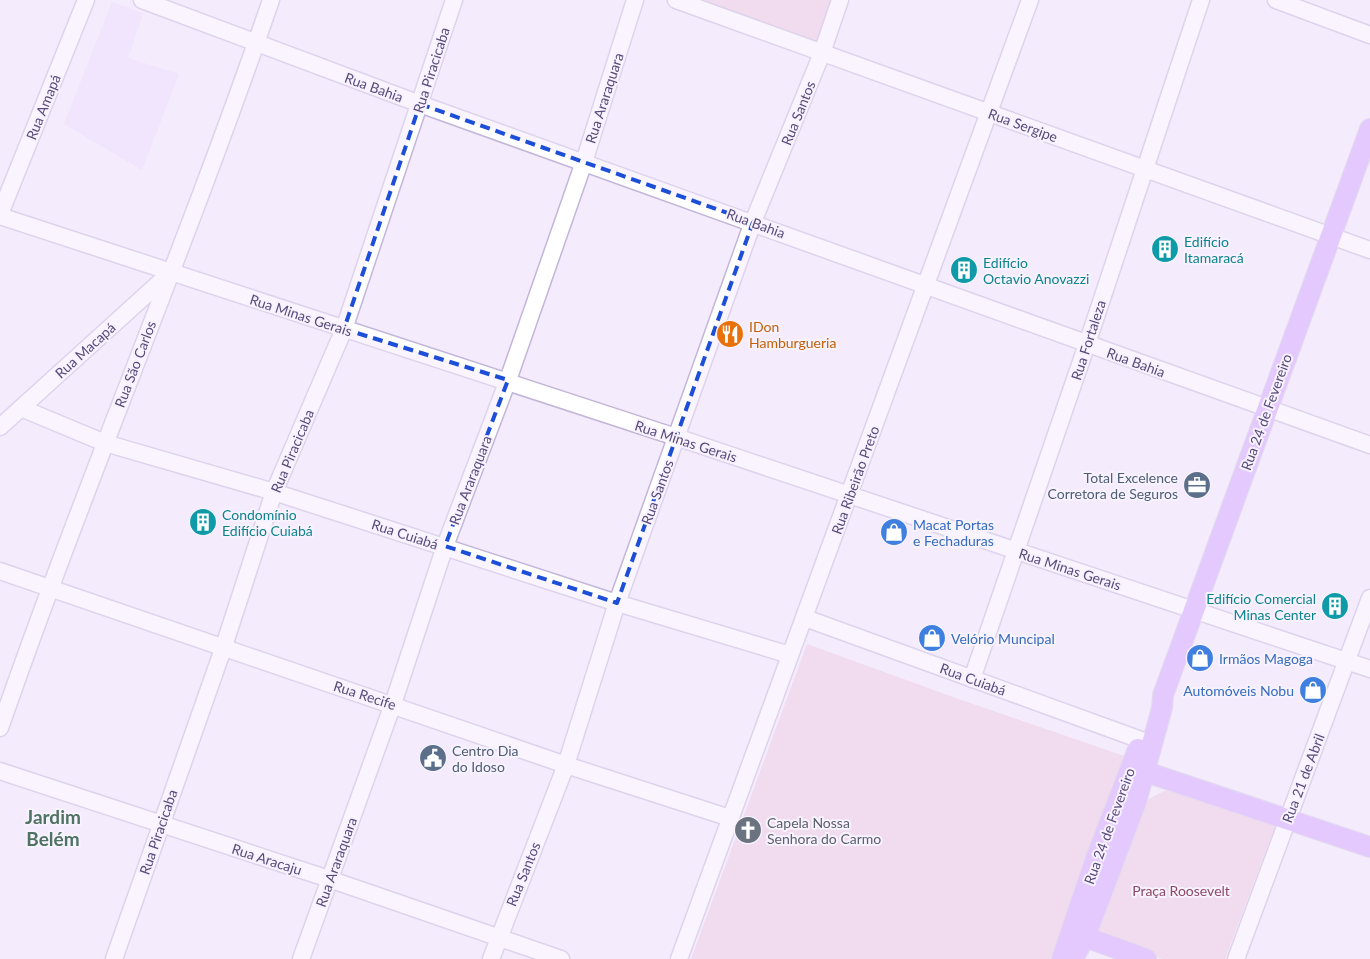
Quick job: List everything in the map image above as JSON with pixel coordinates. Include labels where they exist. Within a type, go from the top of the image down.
[{"type":"main road","name":"Rua 24 de Fevereiro","points":[[1073,959],[1085,937],[1136,802],[1155,706],[1163,695],[1370,129]]},
{"type":"main road","name":"Rua 24 de Fevereiro","points":[[1062,959],[1112,816],[1144,757]]},
{"type":"main road","name":"Rua Cuiabá","points":[[1144,757],[1170,779],[1370,848]]},
{"type":"main road","points":[[1112,816],[1170,779]]},
{"type":"main road","points":[[1096,858],[1096,873],[1080,922],[1081,930],[1085,937],[1146,959]]},
{"type":"street","name":"Rua Amapá","points":[[0,215],[86,0]]},
{"type":"street","name":"Rua Bahia","points":[[142,0],[420,104],[1370,445]]},
{"type":"street","name":"Rua São Carlos","points":[[0,728],[49,588],[171,272],[271,0]]},
{"type":"street","name":"Rua Piracicaba","points":[[114,959],[223,649],[274,492],[344,329],[454,0]]},
{"type":"street","name":"Rua Araraquara","points":[[301,959],[393,704],[445,546],[508,380],[584,162],[635,0]]},
{"type":"street","name":"Rua Sergipe","points":[[676,0],[1370,250]]},
{"type":"street","name":"Rua Santos","points":[[491,959],[566,765],[617,603],[753,222],[822,53],[840,0]]},
{"type":"street","name":"Rua Ribeirão Preto","points":[[679,959],[850,495],[987,112],[1030,0]]},
{"type":"street","name":"Rua Fortaleza","points":[[972,679],[1087,344],[1201,0]]},
{"type":"street","points":[[1276,0],[1370,35]]},
{"type":"street","points":[[1290,0],[1305,11]]},
{"type":"street","name":"Rua Minas Gerais","points":[[0,215],[344,329],[508,380],[677,439],[1194,609],[1370,669]]},
{"type":"street","name":"Rua Macapá","points":[[0,427],[171,272]]},
{"type":"street","name":"Rua Cuiabá","points":[[21,408],[105,443],[274,492],[617,603],[790,655]]},
{"type":"street","name":"Rua Recife","points":[[0,572],[223,649],[393,704],[566,765],[730,818]]},
{"type":"street","name":"Rua 21 de Abril","points":[[1236,959],[1370,598]]},
{"type":"street","name":"Rua Cuiabá","points":[[805,618],[972,679],[1144,757]]},
{"type":"street","name":"Rua Aracaju","points":[[0,771],[329,879],[561,959]]},
{"type":"highlighted area","points":[[420,104],[753,222],[617,603],[445,546],[508,380],[344,329]]},
{"type":"shaded area","points":[[112,2],[143,13],[128,58],[179,74],[142,170],[64,124]]},
{"type":"green space","points":[[701,0],[832,0],[815,45]]},
{"type":"green space","points":[[807,644],[1127,757],[1052,959],[691,959]]},
{"type":"green space","name":"Praça Roosevelt","points":[[1174,786],[1276,824],[1225,959],[1163,959],[1094,935],[1147,800]]},
{"type":"place","name":"Edifício Itamaracá","points":[[1165,249]]},
{"type":"place","name":"Edifício Octavio Anovazzi","points":[[964,270]]},
{"type":"place","name":"IDon Hamburgueria","points":[[730,334]]},
{"type":"place","name":"Total Excelence Corretora de Seguros","points":[[1197,485]]},
{"type":"place","name":"Condomínio Edifício Cuiabá","points":[[203,522]]},
{"type":"place","name":"Macat Portas e Fechaduras","points":[[894,532]]},
{"type":"place","name":"Edifício Comercial Minas Center","points":[[1335,606]]},
{"type":"place","name":"Velório Muncipal","points":[[932,638]]},
{"type":"place","name":"Irmãos Magoga","points":[[1200,658]]},
{"type":"place","name":"Automóveis Nobu","points":[[1313,690]]},
{"type":"place","name":"Centro Dia do Idoso","points":[[433,758]]},
{"type":"place","name":"Capela Nossa Senhora do Carmo","points":[[748,830]]},
{"type":"district","name":"Jardim Belém","points":[[53,827]]}]
